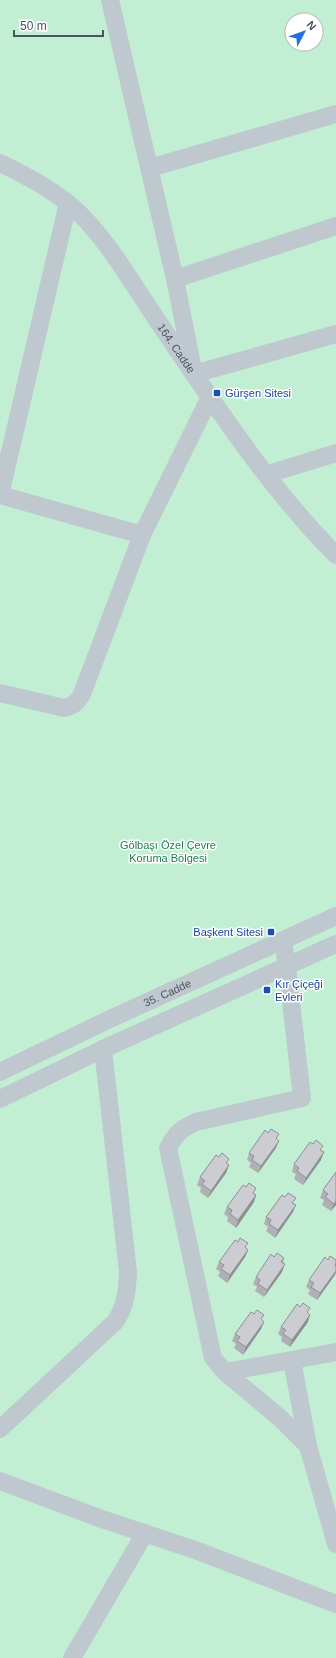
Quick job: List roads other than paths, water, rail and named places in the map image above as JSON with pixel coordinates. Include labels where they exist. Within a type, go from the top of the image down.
[{"type":"street","points":[[110,0],[175,279],[194,374],[336,334]]},
{"type":"street","points":[[150,168],[336,114]]},
{"type":"street","name":"164. Cadde","points":[[0,163],[48,189],[68,204],[90,225],[114,257],[235,432],[324,543],[336,555]]},
{"type":"street","points":[[68,204],[0,495],[142,535]]},
{"type":"street","points":[[175,279],[336,226]]},
{"type":"street","points":[[0,693],[64,708],[71,707],[78,701],[82,694],[142,535],[210,397]]},
{"type":"street","points":[[268,474],[336,453]]},
{"type":"street","name":"35. Cadde","points":[[0,1072],[110,1019],[336,916]]},
{"type":"street","points":[[283,941],[302,1098],[196,1122],[184,1127],[178,1132],[172,1139],[168,1148],[213,1358],[225,1372],[281,1419],[308,1446]]},
{"type":"street","points":[[0,1099],[104,1049],[336,944]]},
{"type":"street","points":[[0,1430],[115,1322],[125,1304],[128,1272],[104,1049]]},
{"type":"street","points":[[225,1372],[336,1352]]},
{"type":"street","points":[[292,1360],[308,1446],[336,1544]]},
{"type":"street","points":[[0,1481],[198,1551],[336,1604]]},
{"type":"street","points":[[72,1658],[145,1533]]},
{"type":"place","name":"Gürşen Sitesi","points":[[217,393]]},
{"type":"place","name":"Başkent Sitesi","points":[[271,932]]},
{"type":"place","name":"Kır Çiçeği Evleri","points":[[267,990]]},
{"type":"park label","name":"Gölbaşı Özel Çevre Koruma Bölgesi","points":[[168,851]]}]
